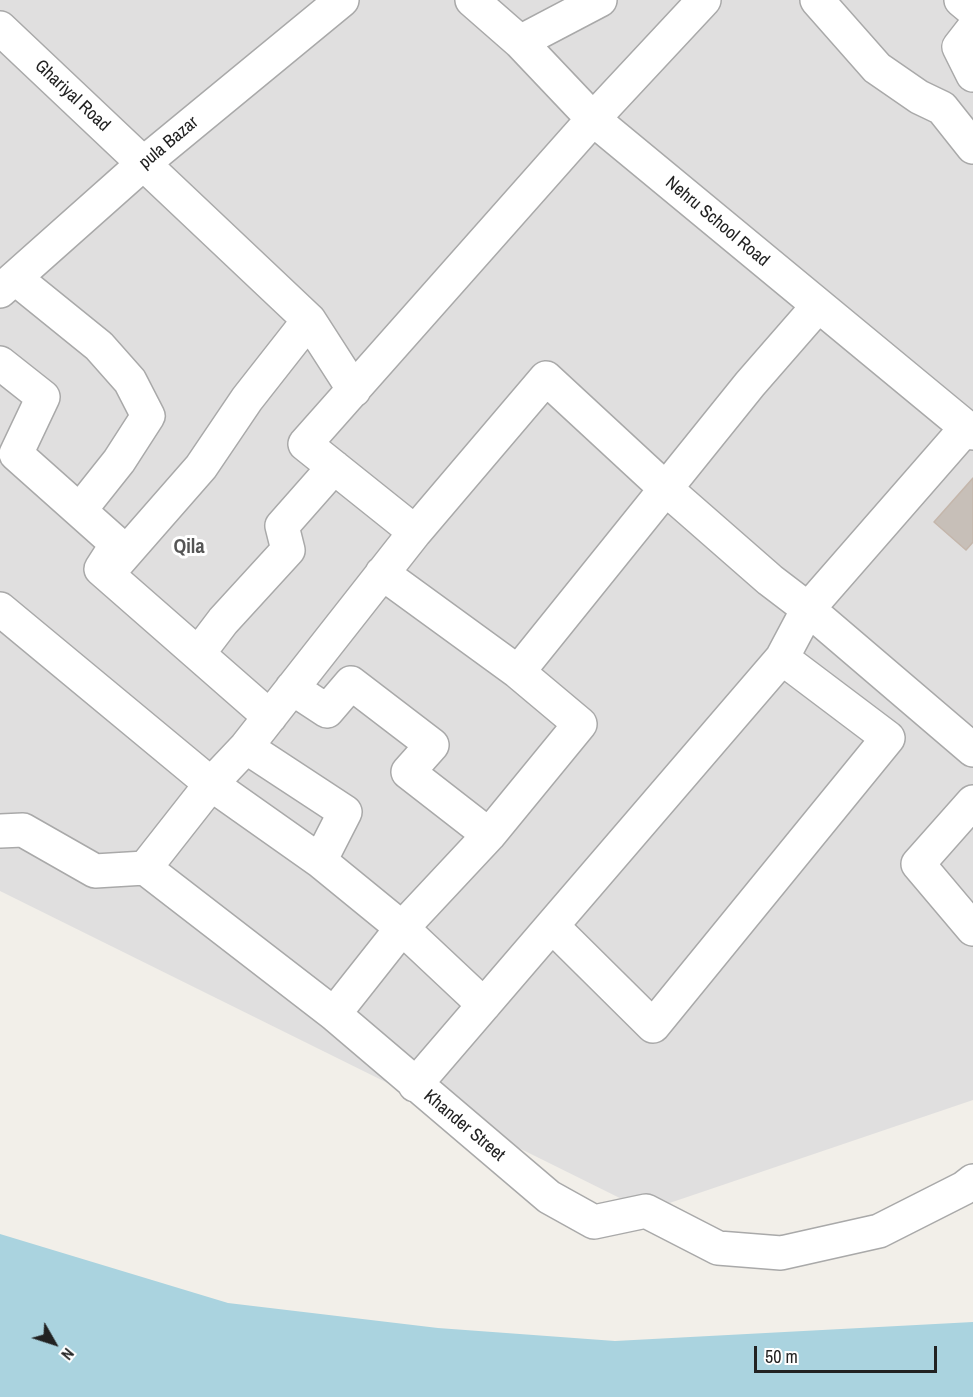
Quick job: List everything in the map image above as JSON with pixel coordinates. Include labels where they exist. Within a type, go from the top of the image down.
[{"type":"street","name":"pula Bazar","points":[[8,285],[144,163],[342,0]]},
{"type":"street","name":"Nehru School Road","points":[[472,0],[520,42],[593,119],[970,431]]},
{"type":"street","points":[[520,42],[572,9],[600,0]]},
{"type":"street","points":[[415,532],[305,444],[593,119],[704,0]]},
{"type":"street","points":[[817,0],[876,68],[919,97],[942,108],[972,143]]},
{"type":"street","points":[[961,0],[973,10]]},
{"type":"street","name":"Ghariyal Road","points":[[0,28],[309,320],[354,390]]},
{"type":"street","points":[[942,108],[973,76],[959,47],[973,29]]},
{"type":"street","points":[[8,285],[99,346],[130,381],[148,416],[119,461],[80,510]]},
{"type":"street","points":[[518,672],[750,384],[818,306]]},
{"type":"street","points":[[107,575],[201,467],[246,399],[309,320]]},
{"type":"street","points":[[0,363],[43,397],[16,454],[117,544],[101,569],[270,717]]},
{"type":"street","points":[[0,831],[23,830],[95,871],[145,868],[210,784],[246,747],[415,532],[546,378],[666,489],[973,750]]},
{"type":"street","points":[[415,1085],[782,658],[808,609],[970,431]]},
{"type":"street","points":[[198,654],[223,621],[288,550],[282,526],[334,467]]},
{"type":"street","points":[[334,1014],[402,928],[489,835],[580,724],[518,672],[382,573]]},
{"type":"street","points":[[0,609],[210,784],[321,861],[402,928],[484,1005]]},
{"type":"street","points":[[552,926],[653,1026],[888,738],[782,658]]},
{"type":"street","points":[[292,688],[327,711],[351,683],[432,745],[408,772],[489,835]]},
{"type":"street","points":[[246,747],[345,812],[321,861]]},
{"type":"street","points":[[973,802],[918,864],[973,929]]},
{"type":"street","name":"Khander Street","points":[[145,868],[334,1014],[549,1197],[594,1222],[646,1211],[718,1248],[781,1253],[879,1231],[964,1188],[973,1181]]},
{"type":"shaded area","points":[[0,0],[973,0],[973,1100],[646,1211],[0,891]]},
{"type":"water","points":[[0,1234],[228,1303],[438,1328],[615,1341],[973,1322],[973,1397],[0,1397]]},
{"type":"building","points":[[973,478],[973,542],[966,550],[934,522]]},
{"type":"district","name":"Qila","points":[[189,548]]}]
